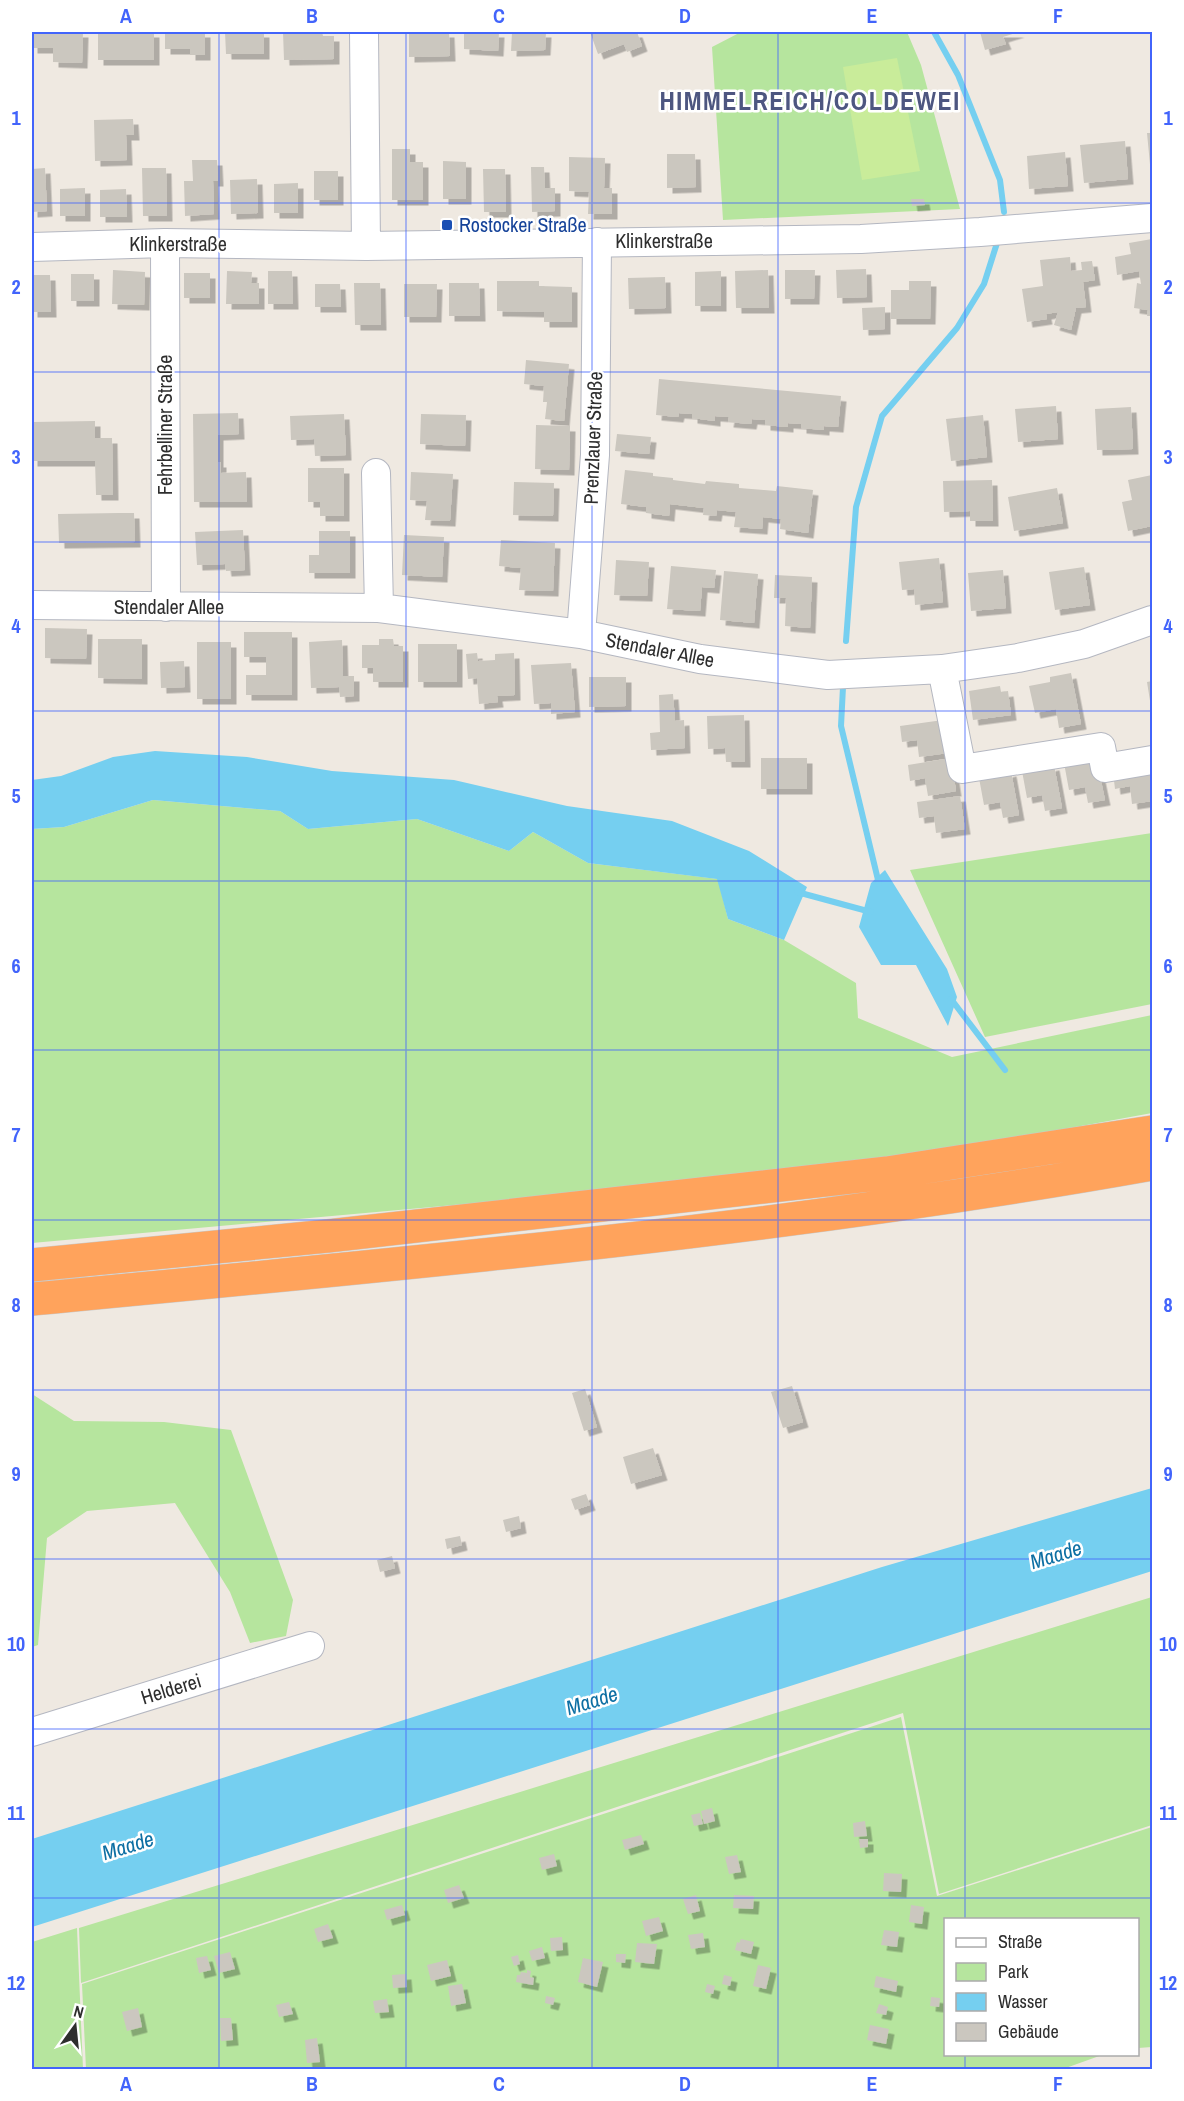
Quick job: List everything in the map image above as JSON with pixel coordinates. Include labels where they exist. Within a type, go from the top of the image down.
[{"type":"highway","points":[[32,1265],[328,1236],[887,1173],[1152,1132]]},
{"type":"highway","points":[[32,1299],[333,1271],[642,1238],[896,1205],[1152,1164]]},
{"type":"street","points":[[364,32],[366,246]]},
{"type":"street","name":"Klinkerstraße","points":[[32,247],[165,243],[366,246],[861,239],[1152,218]]},
{"type":"street","name":"Prenzlauer Straße","points":[[582,634],[595,455],[597,242]]},
{"type":"street","name":"Fehrbelliner Straße","points":[[165,243],[166,607]]},
{"type":"street","points":[[376,473],[379,608]]},
{"type":"street","name":"Stendaler Allee","points":[[32,605],[379,608],[582,634],[700,659],[828,675],[942,669],[1018,658],[1084,644],[1152,620]]},
{"type":"street","points":[[942,669],[962,769],[1101,747],[1105,768],[1152,760]]},
{"type":"street","name":"Helderei","points":[[32,1732],[310,1646]]},
{"type":"green space","points":[[741,32],[907,32],[921,65],[960,209],[723,220],[712,47]]},
{"type":"green space","points":[[897,58],[920,171],[862,180],[843,67]]},
{"type":"green space","points":[[153,800],[280,811],[308,829],[417,819],[509,851],[533,832],[588,863],[718,879],[728,919],[784,940],[856,983],[858,1018],[952,1057],[1152,1015],[1152,1113],[842,1170],[32,1243],[32,829],[64,827]]},
{"type":"green space","points":[[1152,833],[1152,1004],[985,1037],[910,870]]},
{"type":"green space","points":[[32,1394],[74,1421],[164,1422],[231,1430],[293,1600],[286,1636],[250,1643],[230,1592],[175,1503],[87,1511],[47,1538],[38,1645],[32,1647]]},
{"type":"green space","points":[[1152,1597],[1152,1825],[939,1894],[903,1713],[81,1983],[79,1928]]},
{"type":"green space","points":[[901,1717],[937,1896],[1152,1827],[1152,2047],[1139,2048],[1139,1918],[944,1918],[944,2056],[1099,2056],[1063,2069],[86,2069],[82,1984]]},
{"type":"green space","points":[[77,1928],[83,2069],[32,2069],[32,1942]]},
{"type":"water","points":[[155,751],[247,757],[332,771],[454,780],[567,806],[672,821],[749,851],[807,887],[784,940],[728,919],[717,879],[588,863],[533,832],[509,851],[417,819],[308,829],[280,811],[153,800],[64,827],[32,829],[32,780],[61,776],[113,757]]},
{"type":"water","points":[[885,870],[947,969],[957,997],[948,1026],[916,965],[881,965],[859,927],[871,883]]},
{"type":"water","name":"Maade","points":[[1152,1488],[1152,1571],[32,1927],[32,1839],[882,1567]]},
{"type":"building","points":[[32,32],[83,32],[82,63],[53,62],[53,48],[32,48]]},
{"type":"building","points":[[98,32],[154,32],[154,60],[98,60]]},
{"type":"building","points":[[165,32],[205,32],[205,55],[190,55],[190,49],[165,49]]},
{"type":"building","points":[[225,32],[264,32],[264,54],[226,54]]},
{"type":"building","points":[[283,32],[322,32],[323,36],[334,36],[334,59],[284,60]]},
{"type":"building","points":[[409,32],[449,32],[450,56],[409,57]]},
{"type":"building","points":[[464,32],[499,32],[498,51],[464,49]]},
{"type":"building","points":[[512,32],[546,32],[545,50],[511,51]]},
{"type":"building","points":[[590,32],[637,32],[642,46],[627,52],[624,44],[598,54]]},
{"type":"building","points":[[980,32],[1019,32],[1003,37],[1006,44],[985,50]]},
{"type":"building","points":[[133,119],[134,135],[126,135],[127,160],[95,161],[94,120]]},
{"type":"building","points":[[1147,133],[1152,133],[1152,175],[1151,175]]},
{"type":"building","points":[[1125,141],[1128,179],[1084,183],[1080,145]]},
{"type":"building","points":[[392,149],[410,149],[410,162],[423,162],[423,200],[392,200]]},
{"type":"building","points":[[1065,152],[1068,186],[1029,189],[1027,156]]},
{"type":"building","points":[[667,154],[695,154],[696,187],[667,188]]},
{"type":"building","points":[[569,157],[605,158],[604,188],[612,188],[612,214],[588,214],[589,192],[569,191]]},
{"type":"building","points":[[192,160],[217,160],[218,181],[213,181],[214,214],[185,216],[184,181],[193,181]]},
{"type":"building","points":[[443,161],[466,162],[466,199],[443,199]]},
{"type":"building","points":[[531,167],[544,167],[545,188],[555,188],[555,211],[532,212]]},
{"type":"building","points":[[45,168],[47,211],[32,212],[32,169]]},
{"type":"building","points":[[142,168],[166,168],[167,216],[143,216]]},
{"type":"building","points":[[483,169],[505,169],[506,212],[484,212]]},
{"type":"building","points":[[314,171],[338,171],[338,200],[314,200]]},
{"type":"building","points":[[257,179],[258,213],[231,214],[230,180]]},
{"type":"building","points":[[298,183],[298,213],[274,213],[274,184]]},
{"type":"building","points":[[85,188],[85,216],[60,216],[60,189]]},
{"type":"building","points":[[126,189],[127,217],[100,217],[100,190]]},
{"type":"building","points":[[911,199],[924,199],[925,205],[912,206]]},
{"type":"building","points":[[1152,239],[1152,316],[1147,316],[1148,310],[1134,308],[1137,283],[1141,284],[1139,271],[1117,275],[1115,257],[1131,254],[1129,243]]},
{"type":"building","points":[[1070,257],[1071,271],[1082,270],[1081,262],[1092,261],[1095,280],[1083,282],[1086,307],[1076,308],[1071,330],[1054,325],[1058,312],[1046,314],[1047,319],[1027,322],[1022,289],[1043,286],[1040,260]]},
{"type":"building","points":[[866,269],[867,297],[837,298],[836,270]]},
{"type":"building","points":[[113,270],[145,272],[144,305],[112,304]]},
{"type":"building","points":[[768,270],[769,308],[736,308],[735,271]]},
{"type":"building","points":[[785,270],[815,270],[814,299],[785,299]]},
{"type":"building","points":[[227,271],[252,272],[251,283],[259,283],[259,304],[226,304]]},
{"type":"building","points":[[268,271],[292,271],[293,304],[268,304]]},
{"type":"building","points":[[721,271],[721,306],[695,306],[695,272]]},
{"type":"building","points":[[184,273],[210,273],[210,298],[184,298]]},
{"type":"building","points":[[71,274],[94,274],[94,301],[71,301]]},
{"type":"building","points":[[32,275],[50,275],[51,312],[32,312]]},
{"type":"building","points":[[665,277],[666,308],[629,309],[628,278]]},
{"type":"building","points":[[497,281],[539,281],[539,286],[572,287],[572,322],[544,322],[544,312],[497,311]]},
{"type":"building","points":[[909,281],[931,281],[930,319],[891,319],[891,290],[909,290]]},
{"type":"building","points":[[354,283],[380,283],[381,325],[355,325]]},
{"type":"building","points":[[449,283],[479,283],[480,316],[449,316]]},
{"type":"building","points":[[315,284],[340,284],[341,307],[315,307]]},
{"type":"building","points":[[404,284],[437,284],[436,317],[404,317]]},
{"type":"building","points":[[885,307],[885,329],[863,330],[862,308]]},
{"type":"building","points":[[526,360],[569,364],[564,421],[545,419],[547,402],[543,402],[544,386],[524,384]]},
{"type":"building","points":[[659,379],[841,396],[838,427],[824,426],[824,430],[801,428],[801,424],[788,423],[788,427],[765,425],[765,420],[752,419],[751,424],[728,422],[729,417],[715,416],[715,421],[692,418],[692,414],[679,413],[678,417],[656,415]]},
{"type":"building","points":[[1056,406],[1058,439],[1018,442],[1015,409]]},
{"type":"building","points":[[1131,407],[1133,449],[1097,450],[1095,409]]},
{"type":"building","points":[[238,413],[239,434],[218,435],[218,462],[221,462],[221,473],[246,472],[247,502],[194,502],[193,414]]},
{"type":"building","points":[[344,414],[346,455],[315,456],[314,439],[291,440],[290,416]]},
{"type":"building","points":[[421,414],[466,415],[465,446],[420,444]]},
{"type":"building","points":[[983,415],[987,457],[951,461],[946,419]]},
{"type":"building","points":[[95,421],[95,438],[112,438],[113,495],[96,495],[95,461],[32,461],[32,422]]},
{"type":"building","points":[[536,425],[570,426],[569,470],[535,469]]},
{"type":"building","points":[[617,434],[651,437],[649,454],[615,451]]},
{"type":"building","points":[[308,468],[344,468],[344,516],[320,516],[320,502],[308,502]]},
{"type":"building","points":[[625,470],[653,473],[653,476],[705,484],[706,481],[739,484],[739,488],[776,491],[777,486],[813,490],[808,533],[780,529],[781,519],[763,517],[762,529],[734,527],[736,512],[717,510],[716,516],[703,515],[704,508],[670,504],[669,516],[646,513],[646,507],[621,504]]},
{"type":"building","points":[[411,472],[453,474],[450,521],[425,520],[427,501],[410,500]]},
{"type":"building","points":[[1152,475],[1152,526],[1128,531],[1122,502],[1132,500],[1128,480]]},
{"type":"building","points":[[992,480],[993,521],[970,521],[970,511],[944,512],[943,481]]},
{"type":"building","points":[[514,482],[554,483],[553,516],[513,515]]},
{"type":"building","points":[[1057,488],[1063,523],[1014,531],[1008,497]]},
{"type":"building","points":[[134,513],[135,542],[59,543],[58,514]]},
{"type":"building","points":[[243,530],[245,570],[226,571],[225,564],[197,565],[195,532]]},
{"type":"building","points":[[319,531],[350,531],[350,573],[309,573],[309,555],[319,555]]},
{"type":"building","points":[[404,535],[444,537],[442,577],[402,575]]},
{"type":"building","points":[[501,540],[555,543],[553,591],[519,590],[521,568],[499,566]]},
{"type":"building","points":[[939,558],[943,602],[915,605],[914,589],[902,590],[899,562]]},
{"type":"building","points":[[616,560],[649,562],[647,596],[614,595]]},
{"type":"building","points":[[671,566],[716,570],[714,588],[702,587],[700,611],[667,609]]},
{"type":"building","points":[[1084,567],[1090,605],[1055,610],[1049,572]]},
{"type":"building","points":[[1003,570],[1006,608],[971,611],[968,573]]},
{"type":"building","points":[[724,571],[758,574],[754,623],[720,620]]},
{"type":"building","points":[[775,575],[812,577],[810,628],[785,626],[786,598],[774,598]]},
{"type":"building","points":[[45,628],[87,629],[86,659],[45,658]]},
{"type":"building","points":[[244,632],[292,632],[292,695],[246,695],[246,675],[266,675],[266,657],[244,657]]},
{"type":"building","points":[[98,639],[142,639],[142,679],[98,678]]},
{"type":"building","points":[[379,639],[393,639],[394,646],[403,646],[403,682],[373,682],[373,668],[362,668],[362,645],[379,645]]},
{"type":"building","points":[[342,640],[343,676],[354,676],[354,696],[340,697],[339,687],[311,688],[309,642]]},
{"type":"building","points":[[197,642],[231,642],[231,699],[197,699]]},
{"type":"building","points":[[418,644],[457,644],[457,682],[418,682]]},
{"type":"building","points":[[477,653],[478,661],[495,660],[495,654],[514,653],[515,695],[497,696],[498,702],[479,704],[477,678],[468,679],[466,654]]},
{"type":"building","points":[[184,661],[185,687],[161,688],[160,662]]},
{"type":"building","points":[[571,663],[575,712],[551,714],[551,703],[534,704],[531,665]]},
{"type":"building","points":[[1071,673],[1081,724],[1059,728],[1056,709],[1035,713],[1029,686],[1050,682],[1050,677]]},
{"type":"building","points":[[589,677],[626,677],[626,706],[589,707]]},
{"type":"building","points":[[1152,681],[1152,706],[1151,707],[1147,682]]},
{"type":"building","points":[[1000,686],[1001,692],[1008,691],[1011,715],[973,720],[969,691]]},
{"type":"building","points":[[673,694],[675,721],[684,720],[685,748],[651,750],[650,733],[660,732],[659,695]]},
{"type":"building","points":[[744,715],[745,762],[726,762],[725,748],[708,749],[707,716]]},
{"type":"building","points":[[943,720],[948,753],[919,757],[917,740],[902,742],[900,726]]},
{"type":"building","points":[[1096,757],[1105,800],[1088,803],[1085,787],[1069,790],[1064,763]]},
{"type":"building","points":[[761,758],[807,758],[807,789],[761,789]]},
{"type":"building","points":[[951,758],[956,791],[928,796],[925,778],[910,781],[908,765]]},
{"type":"building","points":[[1054,765],[1062,808],[1045,811],[1042,795],[1027,798],[1022,771]]},
{"type":"building","points":[[1152,767],[1152,801],[1132,804],[1130,786],[1115,789],[1113,772]]},
{"type":"building","points":[[1011,771],[1019,815],[1003,818],[1000,802],[984,805],[979,778]]},
{"type":"building","points":[[960,796],[965,829],[936,833],[934,816],[919,818],[917,802]]},
{"type":"building","points":[[792,1386],[803,1422],[783,1428],[771,1392]]},
{"type":"building","points":[[585,1389],[597,1427],[584,1431],[572,1393]]},
{"type":"building","points":[[653,1448],[662,1475],[631,1484],[623,1457]]},
{"type":"building","points":[[586,1494],[590,1505],[575,1510],[571,1499]]},
{"type":"building","points":[[519,1516],[521,1528],[506,1532],[503,1520]]},
{"type":"building","points":[[460,1536],[462,1545],[447,1549],[445,1539]]},
{"type":"building","points":[[392,1556],[395,1568],[380,1572],[377,1560]]},
{"type":"building","points":[[712,1808],[715,1821],[704,1824],[701,1811]]},
{"type":"building","points":[[700,1813],[703,1824],[694,1826],[691,1815]]},
{"type":"building","points":[[865,1821],[867,1836],[854,1837],[853,1823]]},
{"type":"building","points":[[641,1835],[644,1844],[625,1850],[622,1840]]},
{"type":"building","points":[[859,1839],[868,1839],[868,1847],[860,1848]]},
{"type":"building","points":[[554,1854],[557,1866],[542,1870],[539,1858]]},
{"type":"building","points":[[737,1855],[741,1872],[729,1874],[725,1857]]},
{"type":"building","points":[[884,1873],[902,1874],[901,1892],[883,1891]]},
{"type":"building","points":[[459,1885],[464,1898],[448,1903],[444,1890]]},
{"type":"building","points":[[696,1895],[700,1911],[688,1914],[683,1899]]},
{"type":"building","points":[[734,1895],[754,1896],[753,1909],[733,1908]]},
{"type":"building","points":[[402,1905],[405,1915],[387,1920],[384,1910]]},
{"type":"building","points":[[911,1905],[924,1907],[922,1924],[909,1922]]},
{"type":"building","points":[[659,1917],[663,1931],[646,1936],[642,1921]]},
{"type":"building","points":[[328,1924],[333,1938],[318,1942],[314,1929]]},
{"type":"building","points":[[884,1930],[899,1932],[897,1947],[881,1945]]},
{"type":"building","points":[[703,1933],[705,1947],[691,1949],[688,1935]]},
{"type":"building","points":[[562,1937],[563,1950],[551,1951],[550,1938]]},
{"type":"building","points":[[741,1939],[754,1942],[751,1954],[735,1950],[737,1942],[739,1943]]},
{"type":"building","points":[[637,1943],[657,1944],[654,1964],[635,1962]]},
{"type":"building","points":[[542,1947],[545,1958],[532,1961],[529,1951]]},
{"type":"building","points":[[230,1952],[235,1969],[219,1973],[214,1956]]},
{"type":"building","points":[[616,1954],[626,1954],[625,1963],[616,1962]]},
{"type":"building","points":[[518,1955],[520,1964],[514,1966],[511,1957]]},
{"type":"building","points":[[207,1956],[211,1970],[199,1973],[196,1958]]},
{"type":"building","points":[[583,1958],[603,1962],[597,1987],[578,1982]]},
{"type":"building","points":[[447,1960],[451,1976],[431,1981],[427,1965]]},
{"type":"building","points":[[758,1965],[771,1968],[766,1989],[753,1986]]},
{"type":"building","points":[[527,1970],[531,1971],[530,1977],[534,1978],[533,1985],[516,1982],[517,1975],[521,1972],[527,1973]]},
{"type":"building","points":[[406,1974],[407,1987],[393,1988],[392,1975]]},
{"type":"building","points":[[724,1975],[732,1977],[730,1986],[722,1984]]},
{"type":"building","points":[[876,1976],[898,1981],[896,1992],[874,1987]]},
{"type":"building","points":[[462,1984],[466,2003],[451,2006],[448,1986]]},
{"type":"building","points":[[707,1984],[715,1986],[713,1994],[705,1992]]},
{"type":"building","points":[[546,1996],[555,1998],[553,2005],[545,2003]]},
{"type":"building","points":[[931,1997],[940,1998],[939,2007],[930,2006]]},
{"type":"building","points":[[387,1999],[389,2012],[375,2013],[373,2001]]},
{"type":"building","points":[[289,2002],[293,2014],[279,2017],[276,2005]]},
{"type":"building","points":[[879,2004],[888,2007],[886,2015],[876,2013]]},
{"type":"building","points":[[138,2008],[142,2027],[127,2031],[122,2012]]},
{"type":"building","points":[[220,2018],[231,2018],[233,2040],[221,2041]]},
{"type":"building","points":[[870,2025],[889,2029],[886,2044],[867,2040]]},
{"type":"building","points":[[317,2038],[320,2062],[307,2063],[305,2040]]},
{"type":"waterway","points":[[934,32],[958,75],[1000,180],[1004,212]]},
{"type":"waterway","points":[[846,641],[856,507],[882,416],[957,328],[984,284],[997,243]]},
{"type":"waterway","points":[[843,687],[841,726],[879,884]]},
{"type":"waterway","points":[[797,892],[871,912]]},
{"type":"waterway","points":[[951,999],[1005,1070]]},
{"type":"place","name":"Rostocker Straße","points":[[447,225]]},
{"type":"district","name":"HIMMELREICH/COLDEWEI","points":[[810,101]]}]
